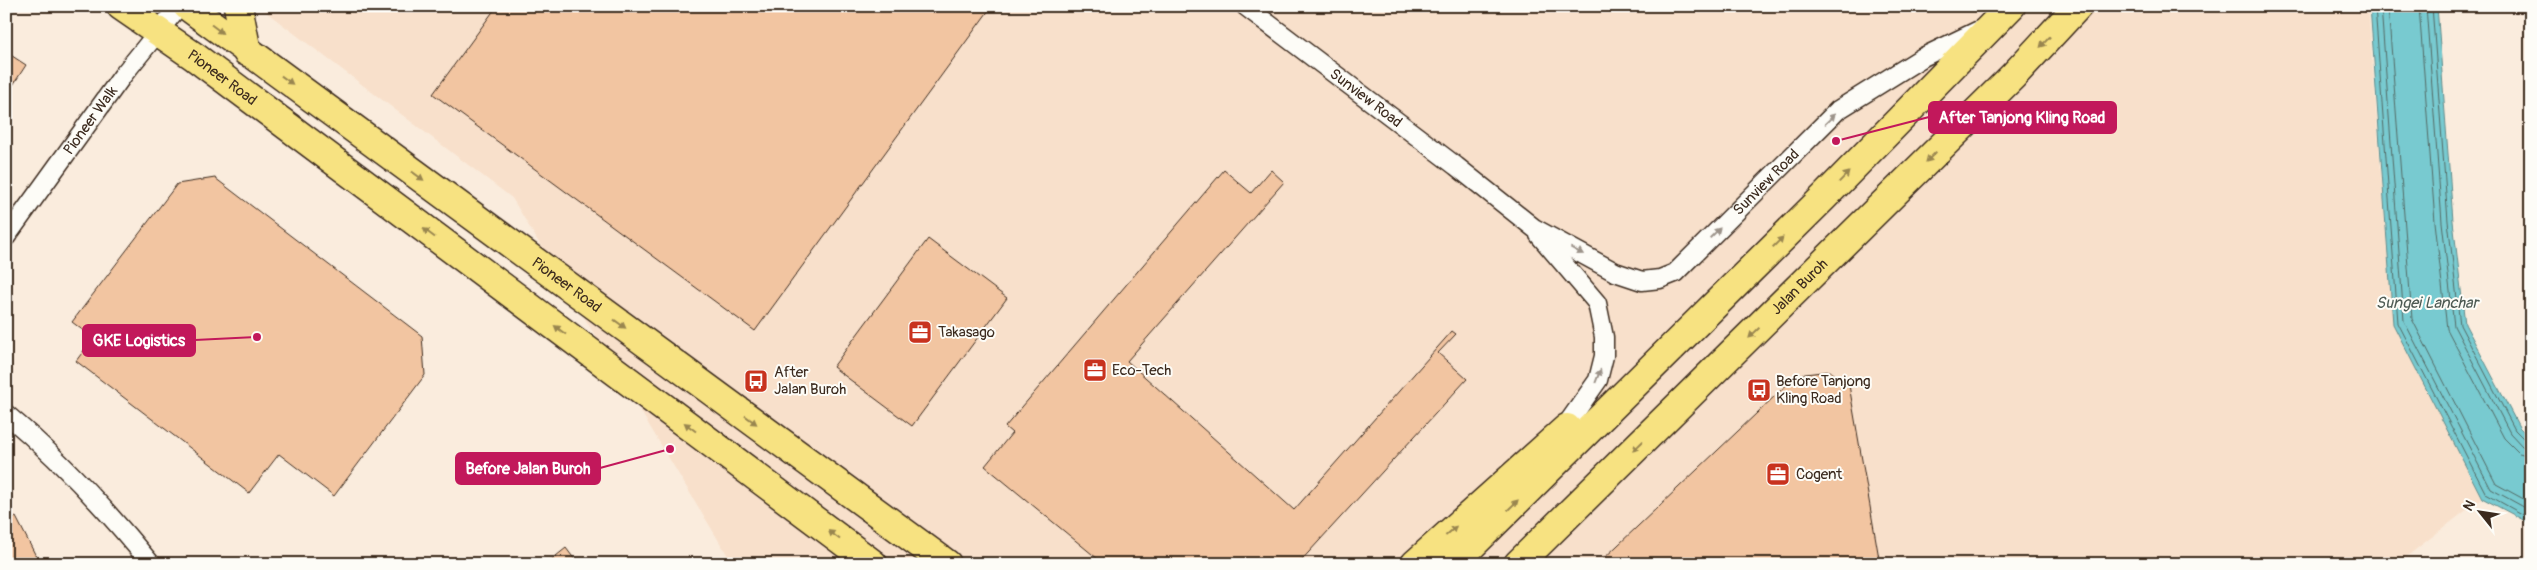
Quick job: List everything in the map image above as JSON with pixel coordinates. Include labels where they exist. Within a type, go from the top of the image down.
[{"type":"main road","name":"Pioneer Road","points":[[121,6],[159,32],[873,564]]},
{"type":"main road","name":"Pioneer Road","points":[[187,6],[947,564]]},
{"type":"main road","points":[[238,6],[248,52]]},
{"type":"main road","name":"Jalan Buroh","points":[[1518,564],[2013,76],[2078,6]]},
{"type":"main road","points":[[1453,564],[1678,342],[2003,14]]},
{"type":"main road","points":[[1415,564],[1562,431],[1678,342]]},
{"type":"street","name":"Pioneer Walk","points":[[6,237],[123,76],[179,6]]},
{"type":"street","name":"Sunview Road","points":[[1245,6],[1456,166],[1534,228],[1615,272],[1642,281],[1660,279],[1675,273],[1838,110],[1923,57],[2003,14]]},
{"type":"street","name":"Sunview Road","points":[[1534,228],[1597,303],[1604,337],[1604,356],[1598,380],[1562,431]]},
{"type":"street","points":[[6,414],[38,440],[93,497],[151,564]]},
{"type":"shaded area","points":[[258,6],[2368,6],[2393,324],[2482,498],[2397,564],[730,564],[728,556],[512,198]]},
{"type":"water","name":"Sungei Lanchar","points":[[2370,6],[2437,6],[2453,221],[2465,324],[2519,427],[2531,439],[2531,524],[2482,498],[2393,324]]},
{"type":"building","points":[[497,6],[992,6],[755,331],[433,94]]},
{"type":"building","points":[[6,52],[26,65],[6,96]]},
{"type":"building","name":"Eco-Tech","points":[[1224,170],[1251,193],[1271,170],[1284,182],[1127,361],[1294,510],[1452,331],[1456,334],[1438,353],[1467,379],[1298,564],[1104,564],[985,466],[1012,433],[1005,427]]},
{"type":"building","points":[[215,178],[422,336],[425,375],[334,496],[279,454],[249,493],[76,361],[93,338],[72,322],[177,184]]},
{"type":"building","name":"Takasago","points":[[928,239],[1007,298],[912,426],[833,367]]},
{"type":"building","name":"Cogent","points":[[1830,371],[1849,385],[1880,564],[1598,564],[1797,375]]},
{"type":"building","points":[[16,517],[40,564],[6,564],[6,522]]},
{"type":"building","points":[[566,548],[578,564],[546,564]]},
{"type":"place","name":"After Tanjong Kling Road","points":[[1836,141]]},
{"type":"place","name":"Takasago","points":[[920,332]]},
{"type":"place","name":"GKE Logistics","points":[[257,337]]},
{"type":"place","name":"Eco-Tech","points":[[1095,370]]},
{"type":"place","name":"After Jalan Buroh","points":[[756,381]]},
{"type":"place","name":"Before Tanjong Kling Road","points":[[1759,390]]},
{"type":"place","name":"Before Jalan Buroh","points":[[670,449]]},
{"type":"place","name":"Cogent","points":[[1778,474]]}]
